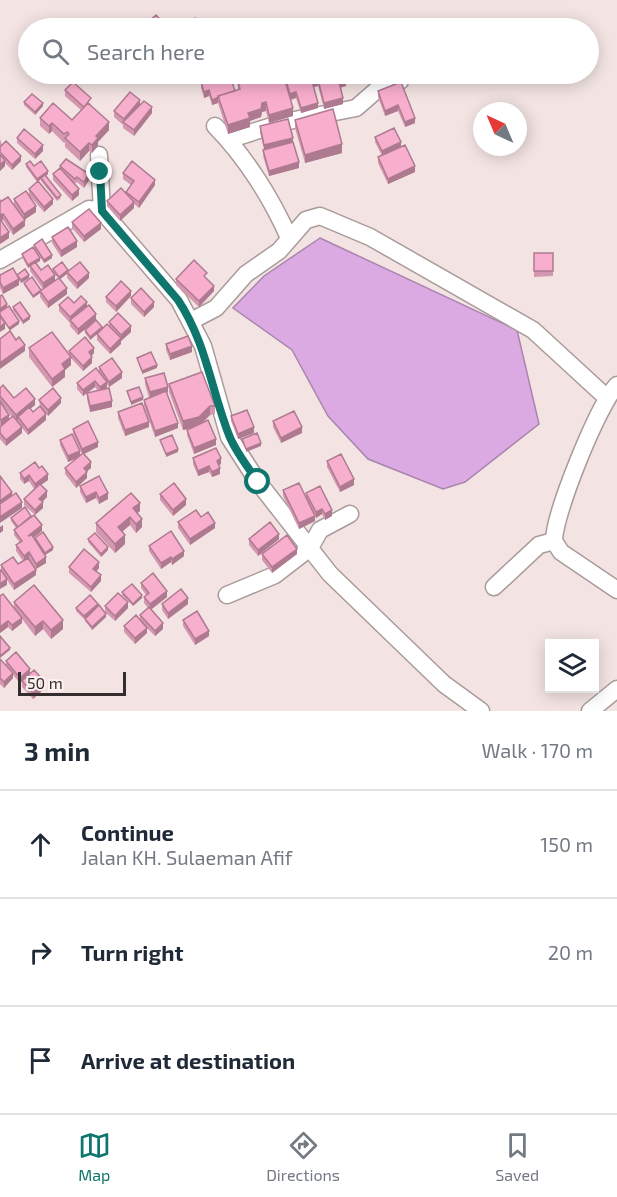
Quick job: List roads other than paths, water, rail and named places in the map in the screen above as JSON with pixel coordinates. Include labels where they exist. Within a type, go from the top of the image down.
[{"type":"street","points":[[228,140],[293,120],[356,108],[379,88],[391,84]]},
{"type":"street","points":[[215,126],[228,140],[289,238]]},
{"type":"street","points":[[99,155],[102,211],[178,300],[191,321],[203,346],[229,437],[258,482],[330,574],[444,684],[482,711]]},
{"type":"street","points":[[0,260],[89,209],[102,211]]},
{"type":"street","points":[[191,321],[216,308],[246,274],[279,251],[306,220],[321,216],[370,237],[533,330],[612,392],[564,501],[554,541],[561,552],[617,590]]},
{"type":"street","points":[[227,595],[267,579],[310,548],[320,530],[350,514]]},
{"type":"street","points":[[494,587],[539,545],[554,541]]},
{"type":"street","points":[[590,711],[617,689]]}]
